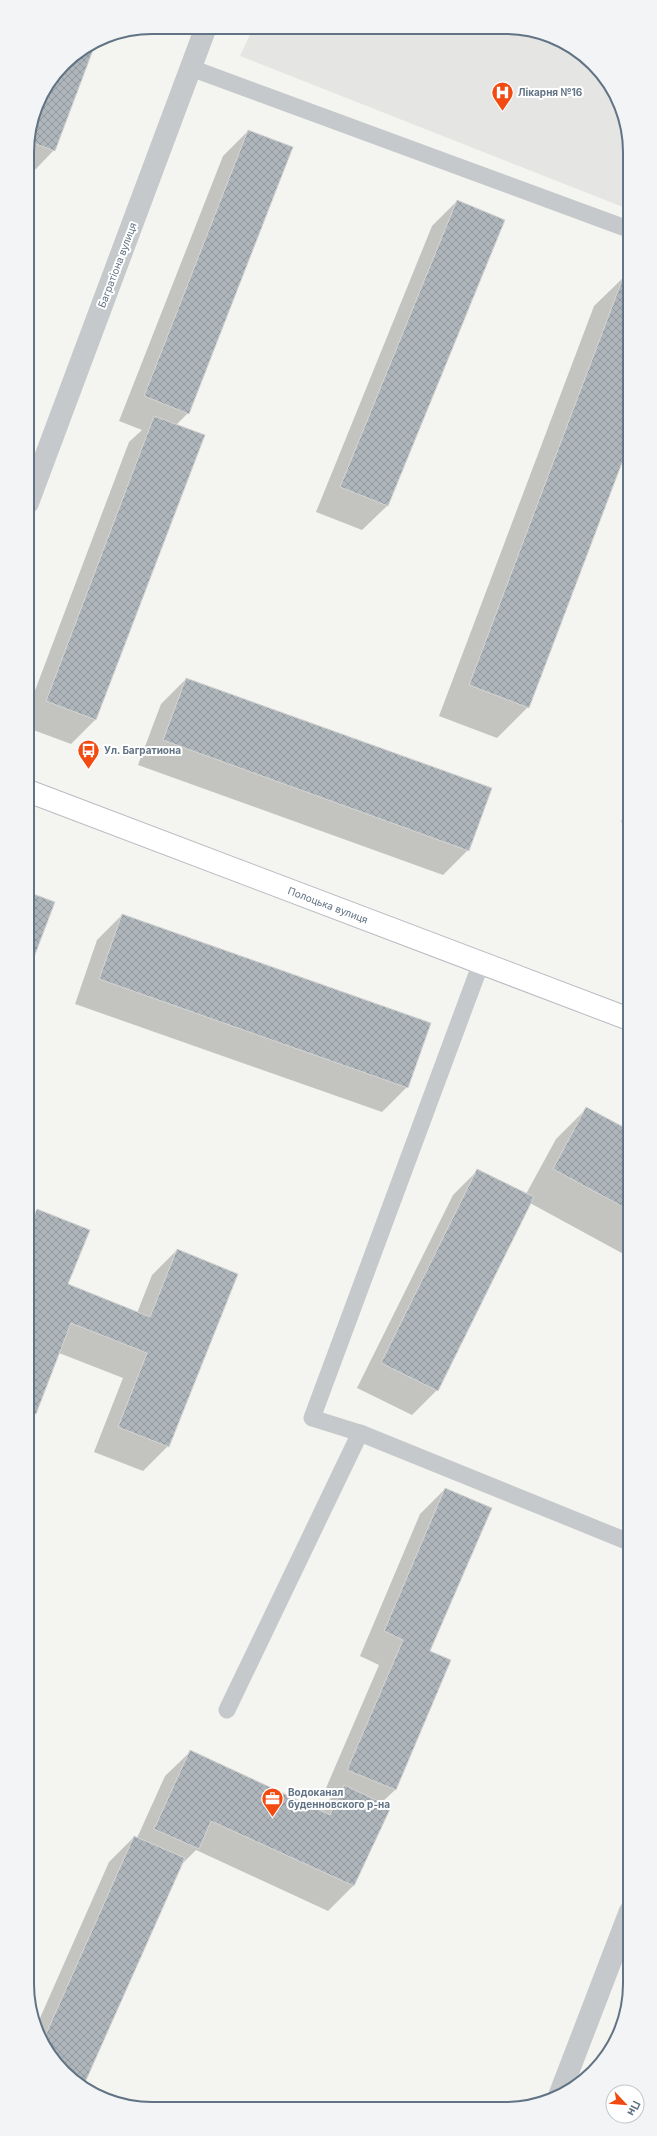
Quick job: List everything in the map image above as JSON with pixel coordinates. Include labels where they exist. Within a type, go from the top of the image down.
[{"type":"main road","name":"Полоцька вулиця","points":[[34,793],[623,1017]]},
{"type":"street","name":"Багратіона вулиця","points":[[34,487],[203,34]]},
{"type":"street","points":[[563,2087],[623,1929]]},
{"type":"lane","points":[[191,68],[623,227]]},
{"type":"lane","points":[[481,963],[312,1418],[360,1433],[623,1540]]},
{"type":"lane","points":[[227,1710],[360,1433]]},
{"type":"shaded area","name":"Лікарня №16","points":[[250,34],[505,34],[528,36],[543,40],[577,58],[599,80],[611,100],[617,114],[622,136],[623,207],[240,56]]},
{"type":"building","points":[[93,50],[55,151],[34,143],[38,121],[43,107],[54,86],[63,74],[80,58]]},
{"type":"building","points":[[248,130],[293,147],[189,414],[144,396]]},
{"type":"building","points":[[457,200],[505,220],[388,506],[340,487]]},
{"type":"building","points":[[623,278],[623,460],[529,708],[469,685]]},
{"type":"building","points":[[154,416],[205,435],[96,720],[46,701]]},
{"type":"building","points":[[186,678],[492,788],[469,851],[163,740]]},
{"type":"building","points":[[34,894],[55,902],[34,957]]},
{"type":"building","points":[[122,914],[431,1023],[408,1088],[99,979]]},
{"type":"building","points":[[586,1107],[623,1127],[623,1207],[553,1169]]},
{"type":"building","points":[[477,1169],[534,1197],[438,1391],[381,1363]]},
{"type":"building","points":[[37,1209],[90,1230],[68,1284],[150,1317],[177,1249],[238,1274],[169,1447],[118,1427],[147,1353],[71,1323],[36,1414],[34,1413],[34,1216]]},
{"type":"building","points":[[445,1488],[492,1508],[430,1651],[451,1660],[396,1790],[347,1770],[403,1640],[384,1631]]},
{"type":"building","name":"Водоканал буденновского р-на","points":[[190,1750],[330,1815],[344,1785],[391,1807],[354,1886],[211,1821],[199,1849],[154,1829]]},
{"type":"building","points":[[134,1836],[185,1858],[86,2081],[80,2078],[58,2056],[46,2035]]},
{"type":"place","name":"Лікарня №16","points":[[502,112]]},
{"type":"place","name":"Ул. Багратиона","points":[[88,770]]},
{"type":"place","name":"Водоканал буденновского р-на","points":[[272,1818]]}]
